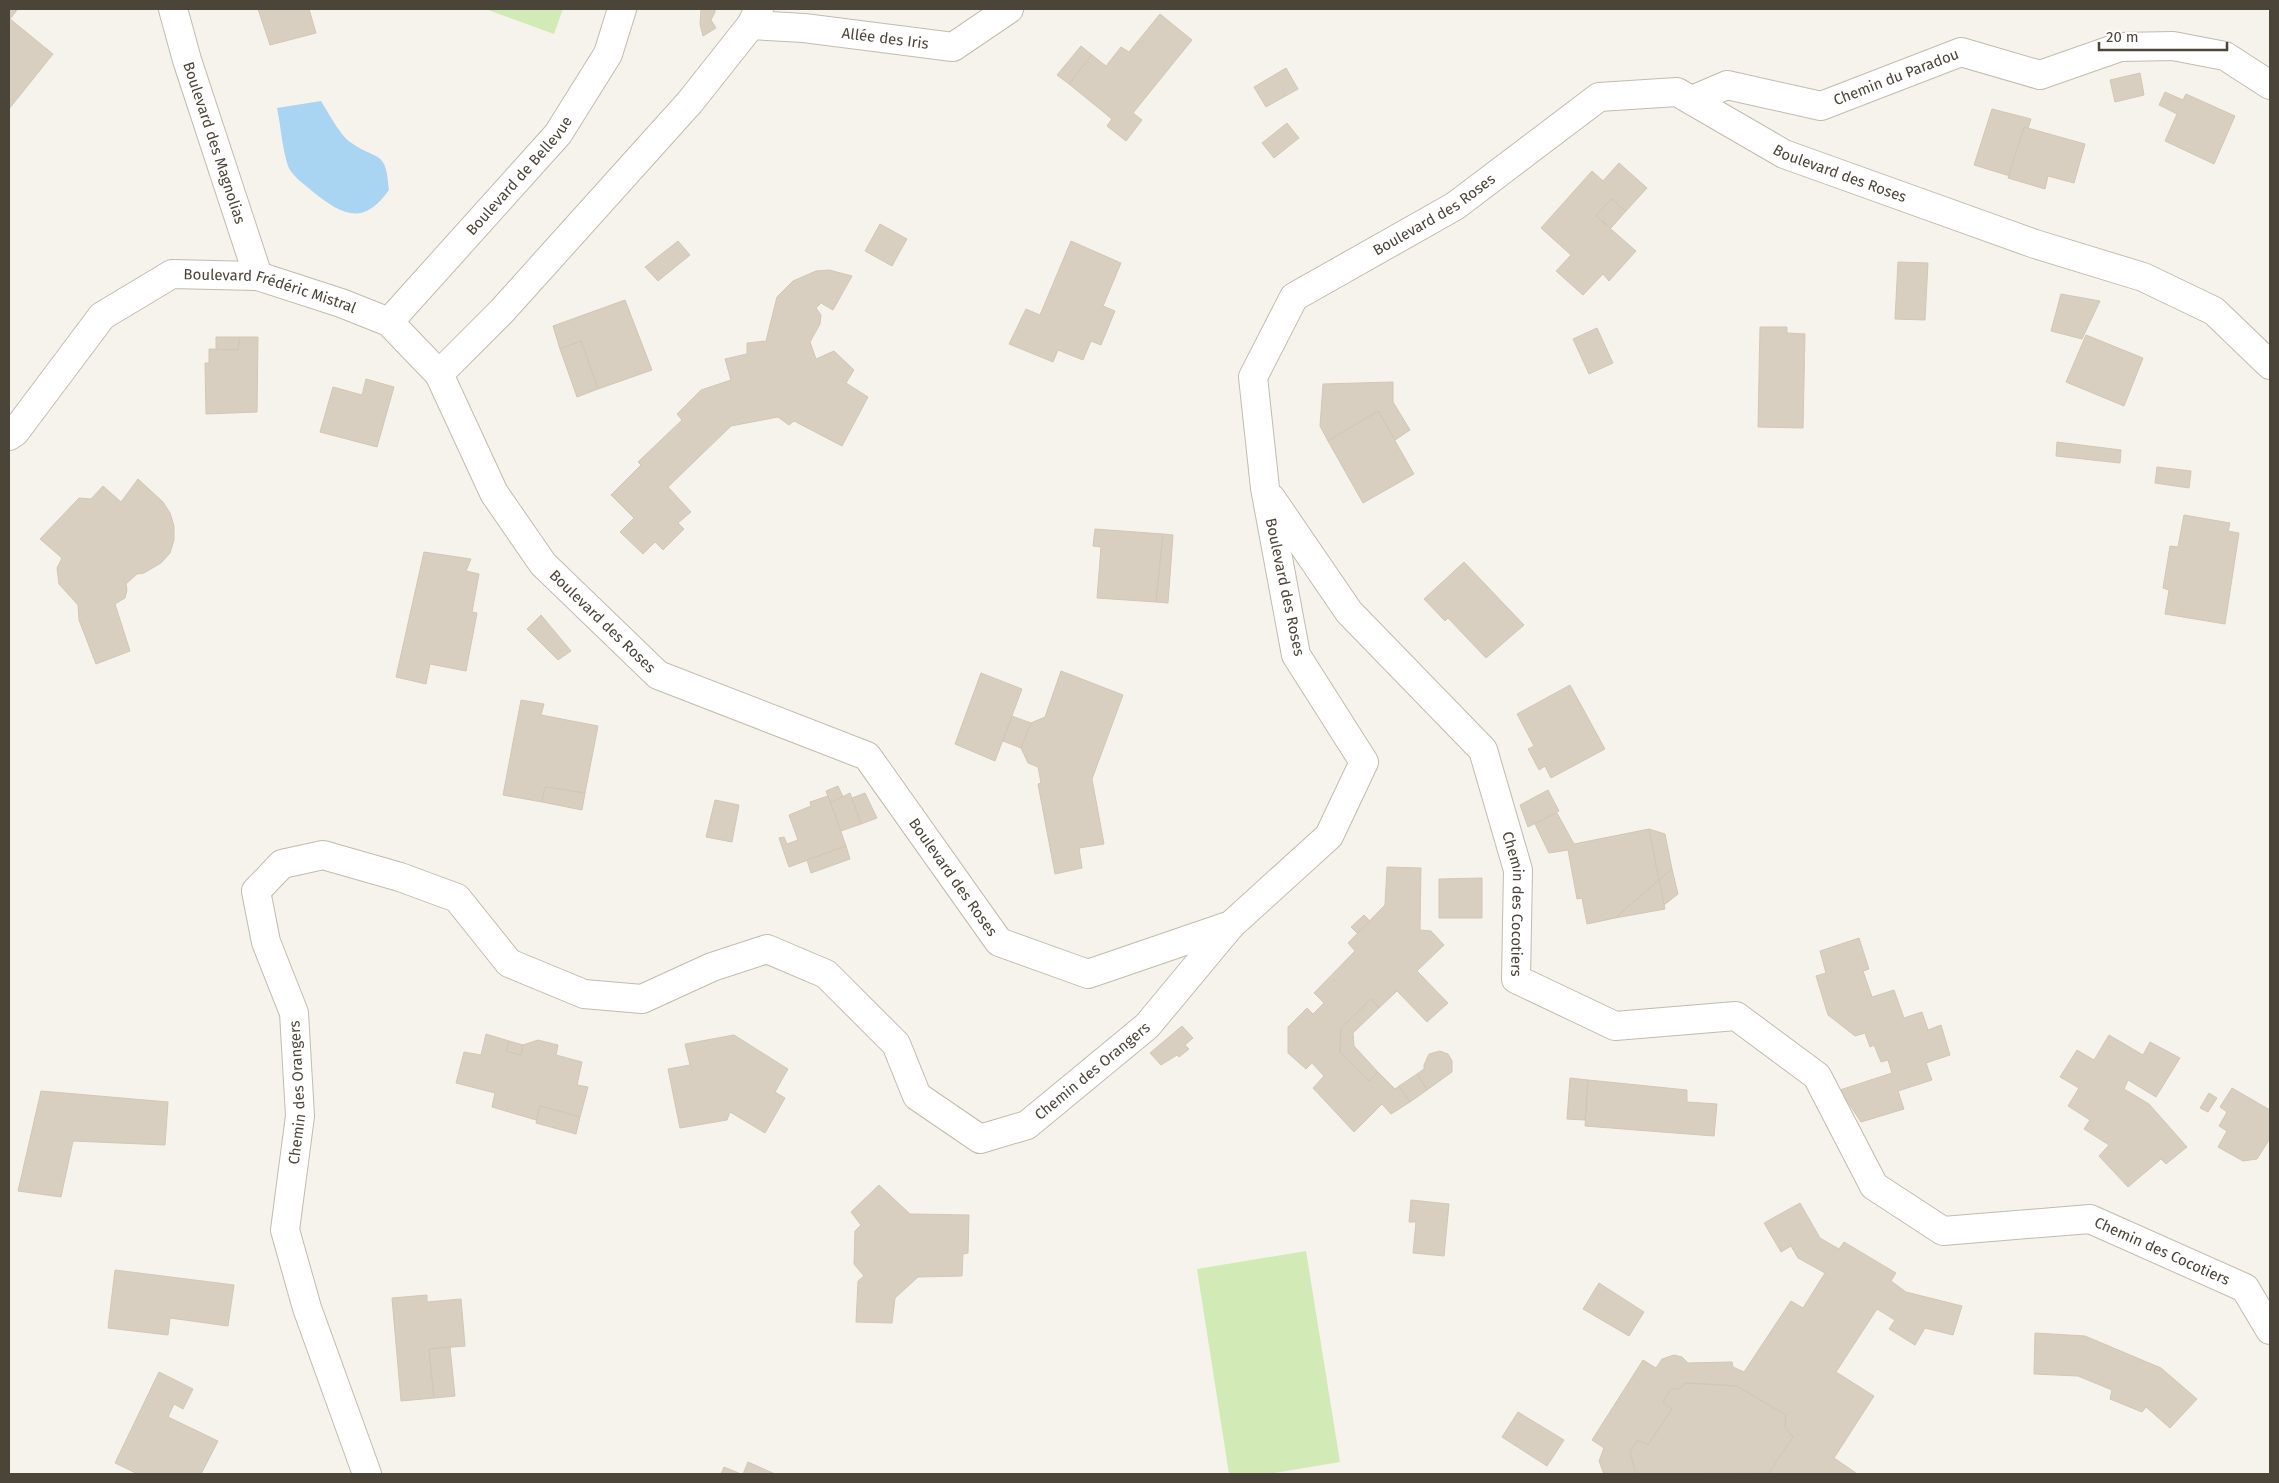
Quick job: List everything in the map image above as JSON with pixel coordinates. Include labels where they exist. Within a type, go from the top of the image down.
[{"type":"street","name":"Boulevard des Magnolias","points":[[172,9],[258,276]]},
{"type":"street","name":"Boulevard de Bellevue","points":[[389,322],[558,134],[608,54],[622,9]]},
{"type":"street","name":"Allée des Iris","points":[[755,17],[804,28],[953,47],[1009,9]]},
{"type":"street","points":[[439,374],[502,311],[690,102],[755,17]]},
{"type":"street","name":"Chemin du Paradou","points":[[1692,100],[1726,85],[1821,106],[1961,52],[2040,75],[2120,47],[2173,46],[2225,56],[2270,85]]},
{"type":"street","name":"Boulevard des Roses","points":[[389,322],[439,374],[494,493],[543,564],[658,675],[866,756],[999,942],[1088,974],[1231,925],[1329,836],[1364,762],[1296,655],[1265,488],[1253,377],[1294,297],[1455,206],[1599,97],[1677,92],[1784,154],[2034,244],[2143,277],[2214,311],[2270,366]]},
{"type":"street","name":"Boulevard Frédéric Mistral","points":[[9,436],[15,432],[102,316],[172,274],[258,276],[341,303],[389,322]]},
{"type":"street","name":"Chemin des Cocotiers","points":[[1265,488],[1349,612],[1484,750],[1518,870],[1516,979],[1615,1026],[1736,1016],[1817,1076],[1874,1186],[1943,1231],[2090,1219],[2245,1288],[2270,1330]]},
{"type":"street","name":"Chemin des Orangers","points":[[367,1474],[308,1308],[285,1230],[300,1116],[294,1013],[266,942],[256,891],[282,864],[323,855],[400,877],[457,898],[510,963],[584,994],[642,999],[712,966],[767,949],[826,974],[896,1044],[917,1096],[980,1139],[1027,1125],[1147,1026],[1231,925]]},
{"type":"green space","points":[[485,9],[563,9],[554,34]]},
{"type":"green space","points":[[1306,1251],[1340,1462],[1268,1474],[1229,1474],[1197,1269]]},
{"type":"water","points":[[321,101],[346,139],[379,158],[386,168],[389,190],[379,202],[361,213],[343,211],[333,206],[298,180],[288,166],[277,108]]},
{"type":"building","points":[[9,9],[17,10],[10,19],[53,54],[9,109]]},
{"type":"building","points":[[258,9],[309,9],[316,33],[270,45]]},
{"type":"building","points":[[701,9],[715,9],[711,20],[716,28],[703,36],[700,24]]},
{"type":"building","points":[[1160,14],[1192,40],[1133,113],[1142,120],[1126,141],[1107,126],[1112,119],[1069,84],[1092,55],[1106,66],[1121,47],[1129,52]]},
{"type":"building","points":[[1081,46],[1092,55],[1069,84],[1057,75]]},
{"type":"building","points":[[1286,68],[1298,89],[1266,107],[1254,87]]},
{"type":"building","points":[[2140,73],[2144,95],[2115,102],[2110,80]]},
{"type":"building","points":[[2165,92],[2183,100],[2186,94],[2235,116],[2214,164],[2165,141],[2177,114],[2159,105]]},
{"type":"building","points":[[1992,109],[2031,119],[2028,128],[2024,127],[2010,176],[1974,165]]},
{"type":"building","points":[[1287,123],[1299,138],[1274,158],[1262,143]]},
{"type":"building","points":[[2024,127],[2085,144],[2074,183],[2048,176],[2045,189],[2008,178]]},
{"type":"building","points":[[1619,163],[1647,188],[1626,211],[1611,199],[1596,216],[1636,251],[1609,281],[1603,274],[1583,295],[1556,271],[1571,255],[1541,228],[1592,171],[1603,181]]},
{"type":"building","points":[[1611,199],[1626,211],[1611,228],[1596,216]]},
{"type":"building","points":[[880,224],[907,239],[892,266],[865,251]]},
{"type":"building","points":[[678,241],[690,255],[658,281],[645,267]]},
{"type":"building","points":[[1071,241],[1121,263],[1103,306],[1115,311],[1101,345],[1091,341],[1083,360],[1058,350],[1053,362],[1009,344],[1026,309],[1040,315]]},
{"type":"building","points":[[1898,262],[1928,263],[1925,320],[1895,319]]},
{"type":"building","points":[[829,270],[852,276],[833,310],[821,303],[816,308],[821,315],[820,324],[810,342],[816,359],[834,351],[854,370],[846,383],[868,397],[842,446],[794,421],[789,425],[778,417],[731,426],[668,487],[691,512],[678,523],[684,529],[663,550],[655,542],[643,554],[620,532],[634,518],[611,495],[641,465],[638,462],[682,420],[677,414],[701,390],[731,380],[725,359],[747,354],[747,343],[766,341],[777,297],[793,281],[816,271]]},
{"type":"building","points":[[2061,294],[2100,301],[2082,339],[2051,331]]},
{"type":"building","points":[[625,300],[652,370],[598,389],[581,341],[560,349],[553,326]]},
{"type":"building","points":[[1760,327],[1787,327],[1787,333],[1805,334],[1803,428],[1758,427]]},
{"type":"building","points":[[1597,328],[1613,363],[1589,374],[1573,339]]},
{"type":"building","points":[[2086,335],[2143,358],[2124,406],[2066,382]]},
{"type":"building","points":[[216,337],[240,337],[238,350],[216,350]]},
{"type":"building","points":[[240,337],[258,337],[257,412],[206,414],[205,363],[209,363],[209,349],[238,350]]},
{"type":"building","points":[[581,341],[598,389],[577,397],[560,349]]},
{"type":"building","points":[[366,379],[394,387],[377,447],[320,432],[333,387],[362,395]]},
{"type":"building","points":[[1393,382],[1393,402],[1410,430],[1395,440],[1378,411],[1328,441],[1320,426],[1323,384]]},
{"type":"building","points":[[1378,411],[1414,474],[1363,503],[1328,441]]},
{"type":"building","points":[[2057,442],[2121,450],[2120,463],[2056,456]]},
{"type":"building","points":[[2157,467],[2191,471],[2189,488],[2155,483]]},
{"type":"building","points":[[138,479],[163,502],[170,513],[174,526],[174,540],[170,553],[161,563],[144,573],[137,574],[126,584],[125,598],[115,604],[130,651],[96,664],[79,620],[78,605],[59,584],[57,568],[62,558],[40,539],[79,498],[91,499],[103,486],[121,502]]},
{"type":"building","points":[[2184,515],[2230,523],[2228,531],[2239,533],[2225,624],[2165,614],[2169,590],[2163,588],[2170,546],[2178,547]]},
{"type":"building","points":[[1095,529],[1163,534],[1156,602],[1097,598],[1101,547],[1093,546]]},
{"type":"building","points":[[1163,534],[1173,535],[1168,603],[1156,602]]},
{"type":"building","points":[[424,552],[471,559],[466,571],[479,574],[472,612],[477,613],[466,671],[430,664],[426,684],[396,677]]},
{"type":"building","points":[[1464,562],[1524,625],[1486,658],[1448,618],[1445,621],[1424,599]]},
{"type":"building","points":[[541,615],[571,651],[558,660],[527,629]]},
{"type":"building","points":[[1061,671],[1123,695],[1092,779],[1104,844],[1079,848],[1082,868],[1055,874],[1038,784],[1041,783],[1038,767],[1028,763],[1021,748],[1031,723],[1045,717]]},
{"type":"building","points":[[981,673],[1022,689],[995,761],[955,744]]},
{"type":"building","points":[[1570,685],[1605,749],[1551,778],[1545,766],[1539,770],[1528,749],[1534,746],[1517,714]]},
{"type":"building","points":[[521,700],[544,704],[541,715],[598,726],[585,793],[545,787],[542,802],[503,795]]},
{"type":"building","points":[[1012,716],[1031,723],[1021,748],[1003,741]]},
{"type":"building","points":[[838,786],[843,797],[830,803],[826,791]]},
{"type":"building","points":[[545,787],[585,793],[582,810],[542,802]]},
{"type":"building","points":[[1548,790],[1559,811],[1528,827],[1520,805]]},
{"type":"building","points":[[850,793],[861,824],[841,831],[830,803]]},
{"type":"building","points":[[865,793],[877,818],[861,824],[852,798]]},
{"type":"building","points":[[828,796],[846,846],[789,867],[779,838],[784,837],[787,844],[798,840],[789,815],[811,806],[810,802]]},
{"type":"building","points":[[715,800],[739,805],[732,842],[706,837]]},
{"type":"building","points":[[1557,813],[1574,844],[1649,829],[1659,880],[1615,918],[1587,924],[1582,898],[1577,899],[1568,850],[1549,853],[1535,824]]},
{"type":"building","points":[[1649,829],[1665,834],[1672,869],[1659,880]]},
{"type":"building","points":[[846,846],[850,859],[811,873],[807,860]]},
{"type":"building","points":[[1387,867],[1421,868],[1420,930],[1431,931],[1444,945],[1417,971],[1448,1003],[1427,1022],[1397,991],[1379,1008],[1371,999],[1341,1028],[1340,1052],[1369,1081],[1378,1072],[1395,1089],[1399,1086],[1410,1102],[1391,1114],[1382,1104],[1354,1132],[1313,1088],[1324,1076],[1312,1063],[1306,1069],[1288,1053],[1288,1027],[1307,1008],[1313,1014],[1324,1003],[1314,993],[1355,951],[1348,943],[1385,905]]},
{"type":"building","points":[[1672,869],[1678,894],[1664,905],[1659,880]]},
{"type":"building","points":[[1482,878],[1482,918],[1439,918],[1439,879]]},
{"type":"building","points":[[1659,880],[1665,909],[1615,918]]},
{"type":"building","points":[[1364,915],[1370,921],[1357,933],[1351,927]]},
{"type":"building","points":[[1859,938],[1869,969],[1863,971],[1872,997],[1894,990],[1904,1018],[1922,1012],[1928,1030],[1941,1025],[1950,1055],[1926,1063],[1932,1080],[1898,1091],[1904,1109],[1861,1122],[1840,1090],[1892,1073],[1888,1060],[1881,1062],[1874,1045],[1870,1047],[1865,1033],[1855,1036],[1828,1015],[1816,976],[1826,973],[1820,951]]},
{"type":"building","points":[[1371,999],[1379,1008],[1353,1033],[1354,1046],[1378,1072],[1369,1081],[1340,1052],[1341,1028]]},
{"type":"building","points":[[1182,1026],[1193,1038],[1185,1045],[1189,1049],[1179,1057],[1177,1055],[1161,1065],[1150,1053]]},
{"type":"building","points":[[486,1034],[509,1041],[506,1051],[521,1055],[523,1045],[538,1040],[558,1045],[556,1055],[582,1062],[577,1085],[588,1087],[580,1117],[540,1106],[536,1120],[492,1107],[495,1093],[456,1083],[464,1052],[481,1055]]},
{"type":"building","points":[[734,1035],[788,1069],[775,1092],[785,1098],[765,1133],[730,1112],[727,1120],[680,1128],[668,1069],[690,1065],[685,1044]]},
{"type":"building","points":[[2109,1035],[2143,1055],[2150,1042],[2180,1058],[2156,1097],[2128,1080],[2124,1089],[2149,1104],[2187,1147],[2166,1164],[2161,1159],[2128,1187],[2099,1156],[2109,1145],[2084,1129],[2090,1120],[2068,1106],[2079,1088],[2060,1077],[2077,1050],[2094,1060]]},
{"type":"building","points":[[509,1041],[523,1045],[521,1055],[506,1051]]},
{"type":"building","points":[[1440,1051],[1448,1054],[1452,1061],[1452,1072],[1427,1090],[1417,1074],[1424,1069],[1429,1054]]},
{"type":"building","points":[[1417,1074],[1427,1090],[1410,1102],[1399,1086]]},
{"type":"building","points":[[1570,1078],[1588,1080],[1585,1120],[1567,1119]]},
{"type":"building","points":[[1588,1080],[1687,1090],[1687,1102],[1717,1104],[1714,1136],[1585,1126]]},
{"type":"building","points":[[2232,1088],[2270,1110],[2270,1141],[2257,1159],[2243,1161],[2218,1147],[2227,1131],[2219,1126],[2227,1112],[2220,1107]]},
{"type":"building","points":[[41,1091],[168,1102],[165,1145],[73,1141],[61,1197],[18,1191]]},
{"type":"building","points":[[2209,1093],[2217,1098],[2208,1112],[2200,1108]]},
{"type":"building","points":[[540,1106],[580,1117],[576,1134],[536,1123]]},
{"type":"building","points":[[879,1185],[910,1214],[969,1215],[968,1253],[963,1254],[962,1276],[918,1277],[895,1298],[892,1323],[856,1322],[858,1281],[864,1276],[854,1264],[855,1231],[861,1225],[851,1212]]},
{"type":"building","points":[[1411,1200],[1449,1204],[1444,1256],[1413,1253],[1416,1222],[1409,1222]]},
{"type":"building","points":[[1800,1203],[1820,1238],[1839,1249],[1844,1242],[1896,1273],[1891,1281],[1906,1292],[1962,1306],[1953,1335],[1925,1328],[1915,1345],[1889,1329],[1895,1320],[1877,1309],[1836,1372],[1874,1396],[1834,1458],[1856,1473],[1756,1474],[1769,1473],[1793,1437],[1785,1427],[1786,1415],[1736,1386],[1686,1383],[1679,1389],[1671,1389],[1663,1402],[1672,1409],[1648,1445],[1638,1440],[1630,1452],[1636,1474],[1604,1474],[1599,1461],[1604,1448],[1592,1440],[1643,1360],[1656,1368],[1662,1359],[1674,1355],[1682,1357],[1688,1363],[1732,1362],[1733,1367],[1744,1372],[1791,1301],[1803,1308],[1825,1273],[1798,1258],[1791,1246],[1781,1252],[1764,1223]]},
{"type":"building","points":[[115,1270],[234,1285],[228,1326],[170,1318],[168,1335],[108,1328]]},
{"type":"building","points":[[1599,1283],[1644,1312],[1629,1336],[1583,1309]]},
{"type":"building","points":[[427,1295],[427,1302],[461,1299],[465,1346],[429,1349],[434,1398],[401,1401],[392,1298]]},
{"type":"building","points":[[2035,1333],[2085,1336],[2161,1368],[2197,1399],[2170,1428],[2146,1407],[2142,1412],[2110,1399],[2112,1390],[2078,1376],[2034,1374]]},
{"type":"building","points":[[450,1347],[455,1396],[434,1398],[429,1349]]},
{"type":"building","points":[[159,1372],[193,1389],[183,1409],[174,1404],[168,1417],[218,1441],[201,1474],[138,1474],[115,1463]]},
{"type":"building","points":[[1686,1383],[1736,1386],[1786,1415],[1785,1427],[1793,1437],[1769,1473],[1636,1474],[1630,1452],[1638,1440],[1648,1445],[1672,1409],[1663,1402],[1671,1389],[1679,1389]]},
{"type":"building","points":[[1518,1412],[1564,1440],[1547,1466],[1502,1437]]},
{"type":"building","points":[[748,1462],[775,1474],[743,1474]]},
{"type":"building","points":[[724,1467],[741,1474],[721,1474]]}]
